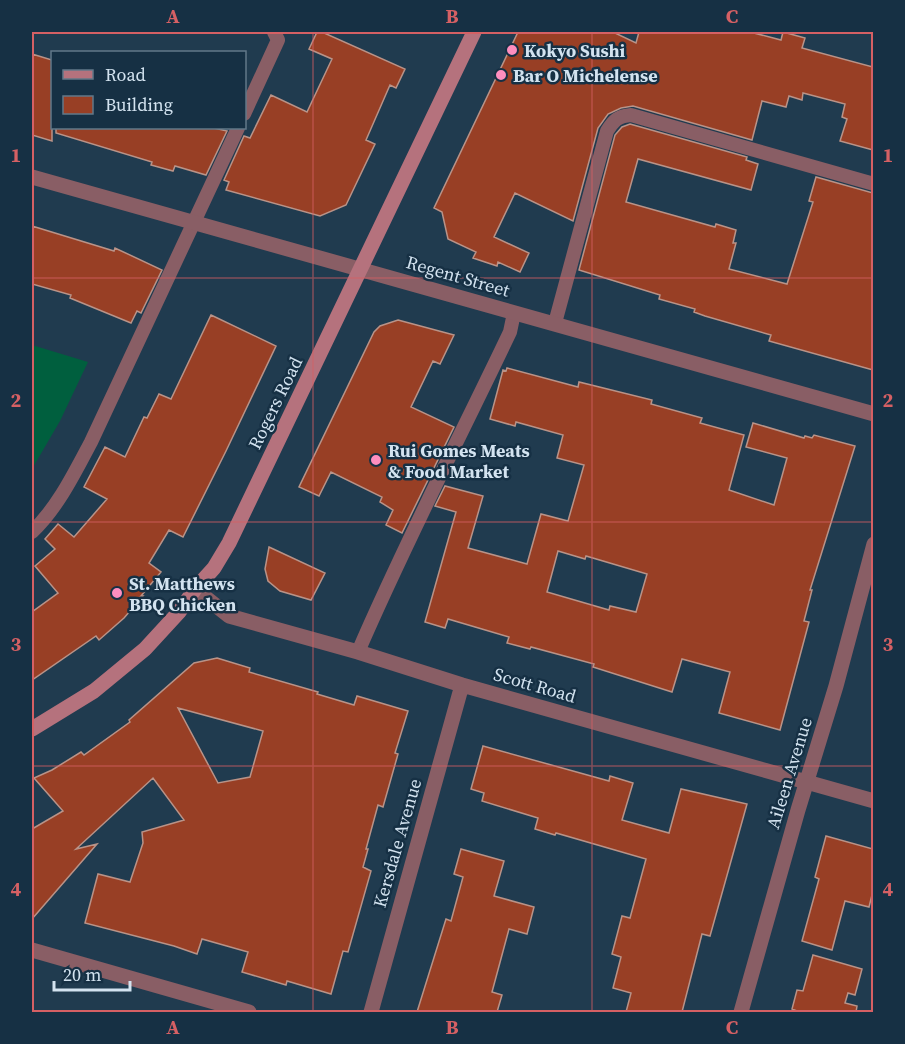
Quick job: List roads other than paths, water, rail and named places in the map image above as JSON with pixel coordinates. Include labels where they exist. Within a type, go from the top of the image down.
[{"type":"main road","name":"Rogers Road","points":[[32,729],[94,691],[119,672],[162,631],[214,568],[229,543],[474,32]]},
{"type":"street","name":"Regent Street","points":[[32,177],[873,414]]},
{"type":"street","name":"Aileen Avenue","points":[[741,1012],[836,686],[873,544]]},
{"type":"street","name":"Scott Road","points":[[195,589],[229,616],[358,652],[462,685],[873,801]]},
{"type":"street","name":"Kersdale Avenue","points":[[371,1012],[462,685]]},
{"type":"street","points":[[32,950],[249,1012]]},
{"type":"lane","points":[[246,110],[278,40],[274,32]]},
{"type":"lane","points":[[555,323],[607,131],[613,121],[621,116],[631,115],[873,184]]},
{"type":"lane","points":[[32,532],[54,507],[72,478],[195,223],[238,129]]},
{"type":"lane","points":[[358,652],[398,563],[510,332],[514,313]]},
{"type":"place","name":"Kokyo Sushi","points":[[512,50]]},
{"type":"place","name":"Bar O Michelense","points":[[501,75]]},
{"type":"place","name":"Rui Gomes Meats & Food Market","points":[[376,460]]},
{"type":"place","name":"St. Matthews BBQ Chicken","points":[[117,593]]}]
